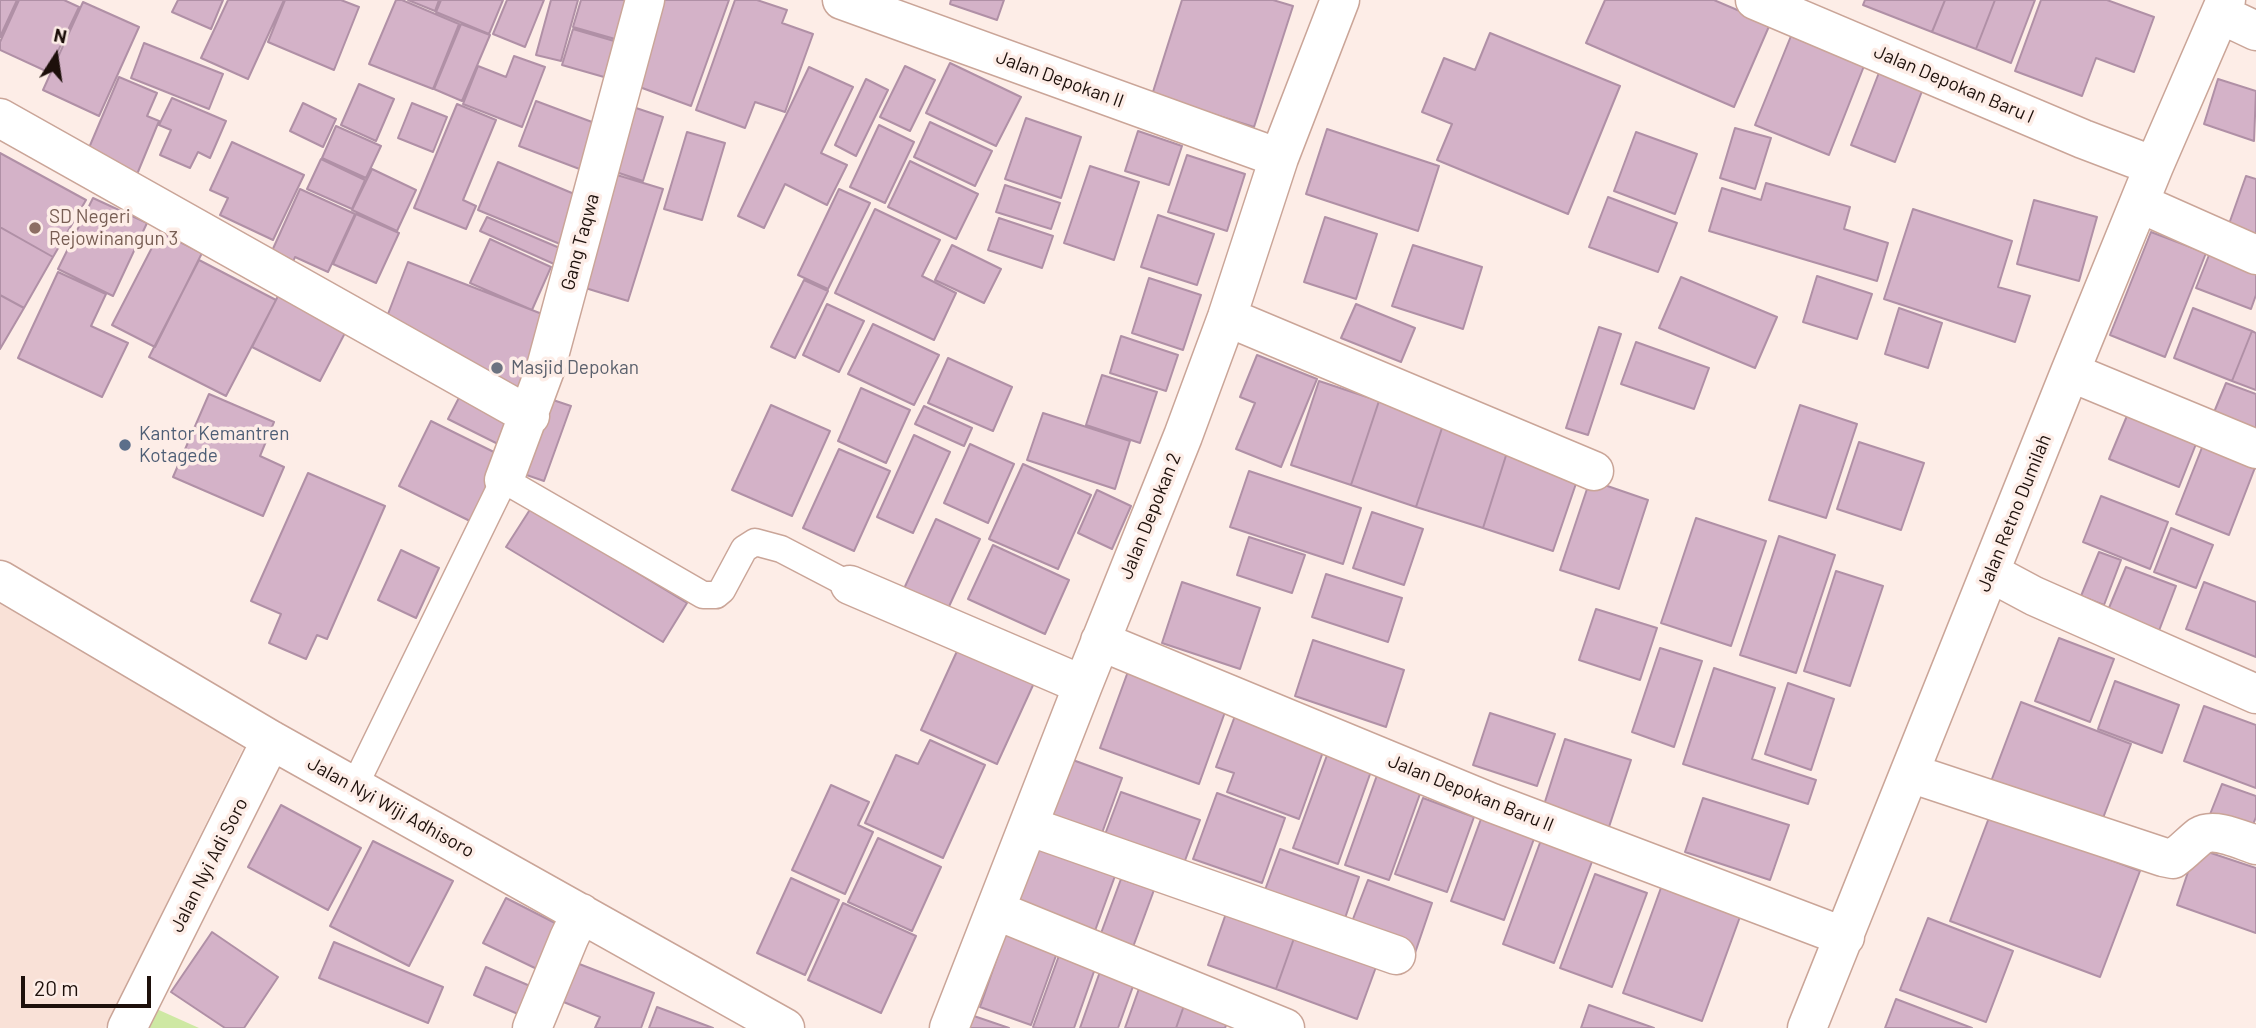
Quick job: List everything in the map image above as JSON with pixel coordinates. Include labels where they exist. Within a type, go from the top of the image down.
[{"type":"street","name":"Gang Taqwa","points":[[504,480],[530,416],[546,366],[645,0]]},
{"type":"street","name":"Jalan Depokan II","points":[[842,0],[1279,158]]},
{"type":"street","name":"Jalan Depokan 2","points":[[949,1028],[1183,436],[1227,317],[1279,158],[1340,0]]},
{"type":"street","name":"Jalan Depokan Baru I","points":[[1755,0],[2082,139],[2154,166]]},
{"type":"street","points":[[2223,7],[2256,31]]},
{"type":"street","name":"Jalan Retno Dumilah","points":[[1807,1028],[2070,372],[2154,166],[2223,7]]},
{"type":"street","points":[[0,118],[530,416]]},
{"type":"street","points":[[2139,203],[2256,256]]},
{"type":"street","points":[[1227,317],[1594,471]]},
{"type":"street","points":[[2070,372],[2256,449]]},
{"type":"street","points":[[1991,573],[2035,596],[2256,694]]},
{"type":"street","name":"Jalan Nyi Wiji Adhisoro","points":[[0,580],[271,740],[786,1028]]},
{"type":"street","points":[[850,585],[1083,685]]},
{"type":"street","name":"Jalan Depokan Baru II","points":[[1100,641],[1492,803],[1845,937]]},
{"type":"street","name":"Jalan Nyi Adi Soro","points":[[127,1028],[271,740]]},
{"type":"street","points":[[1910,773],[2163,857],[2173,859],[2202,835],[2210,833],[2226,835],[2256,845]]},
{"type":"street","points":[[1028,826],[1396,955]]},
{"type":"street","points":[[995,910],[1285,1028]]},
{"type":"street","points":[[533,1028],[581,913]]},
{"type":"lane","points":[[354,787],[504,480],[703,595],[716,595],[722,590],[744,549],[755,542],[781,550],[850,585]]},
{"type":"shaded area","points":[[0,599],[243,748],[105,1028],[0,1028]]},
{"type":"green space","points":[[150,1006],[199,1028],[140,1028]]},
{"type":"building","points":[[0,0],[17,0],[0,37]]},
{"type":"building","points":[[19,0],[64,0],[79,7],[48,72],[0,50],[0,42]]},
{"type":"building","points":[[178,0],[223,0],[211,29],[172,12]]},
{"type":"building","points":[[228,0],[284,0],[248,79],[201,58]]},
{"type":"building","points":[[285,0],[341,0],[359,7],[334,70],[268,42]]},
{"type":"building","points":[[396,0],[402,0],[459,24],[433,89],[369,64]]},
{"type":"building","points":[[408,0],[439,0],[435,11]]},
{"type":"building","points":[[441,0],[503,0],[489,34],[436,12]]},
{"type":"building","points":[[507,0],[544,0],[525,47],[493,34]]},
{"type":"building","points":[[551,0],[578,0],[561,61],[536,55]]},
{"type":"building","points":[[581,0],[641,0],[629,43],[573,27]]},
{"type":"building","points":[[655,0],[729,0],[691,106],[626,82]]},
{"type":"building","points":[[735,0],[757,0],[787,10],[782,23],[813,34],[785,112],[755,102],[745,128],[696,110]]},
{"type":"building","points":[[951,0],[1004,0],[997,20],[950,4]]},
{"type":"building","points":[[1182,0],[1273,0],[1293,6],[1254,127],[1152,95]]},
{"type":"building","points":[[1605,0],[1714,0],[1770,24],[1734,107],[1586,43]]},
{"type":"building","points":[[1865,0],[1945,0],[1932,32],[1863,5]]},
{"type":"building","points":[[1945,0],[1995,0],[1976,49],[1932,32]]},
{"type":"building","points":[[1995,0],[2035,0],[2011,63],[1976,49]]},
{"type":"building","points":[[2041,0],[2107,0],[2154,17],[2134,72],[2096,58],[2082,96],[2015,71]]},
{"type":"building","points":[[83,2],[139,27],[99,116],[43,90]]},
{"type":"building","points":[[461,24],[490,35],[462,101],[434,89]]},
{"type":"building","points":[[573,29],[621,43],[611,79],[562,65]]},
{"type":"building","points":[[1490,33],[1620,86],[1568,214],[1437,160],[1452,124],[1422,112],[1444,58],[1475,70]]},
{"type":"building","points":[[1791,36],[1864,66],[1829,155],[1755,125]]},
{"type":"building","points":[[144,43],[223,74],[209,109],[131,78]]},
{"type":"building","points":[[514,56],[545,67],[522,127],[463,104],[478,66],[506,77]]},
{"type":"building","points":[[950,63],[1021,97],[996,146],[926,113]]},
{"type":"building","points":[[905,66],[935,80],[910,131],[880,117]]},
{"type":"building","points":[[809,67],[853,87],[821,153],[847,165],[827,205],[785,184],[764,228],[738,216]]},
{"type":"building","points":[[1880,70],[1924,86],[1895,162],[1851,145]]},
{"type":"building","points":[[119,77],[157,93],[147,116],[159,121],[133,184],[83,162]]},
{"type":"building","points":[[866,79],[888,90],[856,156],[835,145]]},
{"type":"building","points":[[2218,79],[2256,91],[2254,141],[2204,124]]},
{"type":"building","points":[[359,84],[394,99],[376,141],[341,125]]},
{"type":"building","points":[[172,98],[226,121],[210,158],[198,152],[190,168],[160,155],[171,130],[159,125]]},
{"type":"building","points":[[536,101],[608,128],[590,173],[519,146]]},
{"type":"building","points":[[303,103],[336,119],[323,147],[290,131]]},
{"type":"building","points":[[412,103],[447,117],[433,152],[398,138]]},
{"type":"building","points":[[457,104],[496,120],[463,200],[476,206],[466,229],[414,208]]},
{"type":"building","points":[[630,106],[663,117],[643,181],[610,170]]},
{"type":"building","points":[[1026,118],[1081,137],[1061,198],[1005,179]]},
{"type":"building","points":[[930,122],[992,151],[975,186],[914,157]]},
{"type":"building","points":[[879,125],[914,142],[885,203],[850,187]]},
{"type":"building","points":[[336,126],[381,146],[366,178],[322,158]]},
{"type":"building","points":[[1735,128],[1771,138],[1755,189],[1720,178]]},
{"type":"building","points":[[1327,129],[1439,166],[1418,231],[1306,194]]},
{"type":"building","points":[[1138,131],[1182,146],[1169,185],[1125,171]]},
{"type":"building","points":[[687,132],[725,143],[702,220],[664,209]]},
{"type":"building","points":[[1636,132],[1697,154],[1675,214],[1614,191]]},
{"type":"building","points":[[232,142],[304,175],[273,240],[220,215],[228,198],[210,190]]},
{"type":"building","name":"SD Negeri Rejowinangun 3","points":[[0,153],[86,200],[53,257],[0,227]]},
{"type":"building","points":[[1187,155],[1245,174],[1227,231],[1168,212]]},
{"type":"building","points":[[321,159],[365,180],[352,209],[307,189]]},
{"type":"building","points":[[910,161],[978,194],[956,239],[888,207]]},
{"type":"building","points":[[498,162],[579,196],[560,244],[478,210]]},
{"type":"building","points":[[1090,166],[1139,182],[1114,260],[1064,243]]},
{"type":"building","points":[[372,169],[416,190],[397,231],[352,210]]},
{"type":"building","points":[[617,175],[663,189],[628,301],[582,287]]},
{"type":"building","points":[[2246,176],[2256,179],[2256,234],[2229,224]]},
{"type":"building","points":[[1766,183],[1850,207],[1844,229],[1888,243],[1877,281],[1709,231],[1722,188],[1761,200]]},
{"type":"building","points":[[1005,185],[1060,203],[1051,229],[996,212]]},
{"type":"building","points":[[300,189],[355,214],[328,272],[295,257],[289,272],[267,262]]},
{"type":"building","points":[[839,189],[870,203],[828,289],[798,275]]},
{"type":"building","points":[[1608,197],[1677,223],[1658,272],[1589,247]]},
{"type":"building","points":[[93,198],[147,223],[113,296],[58,269]]},
{"type":"building","points":[[2034,200],[2097,217],[2079,281],[2017,264]]},
{"type":"building","points":[[875,209],[940,240],[922,276],[956,293],[934,340],[835,293]]},
{"type":"building","points":[[1913,209],[2012,241],[1998,287],[2030,296],[2015,342],[1884,299]]},
{"type":"building","points":[[356,214],[399,233],[376,283],[333,264]]},
{"type":"building","points":[[1158,215],[1214,234],[1197,285],[1141,267]]},
{"type":"building","points":[[487,217],[569,252],[563,268],[480,231]]},
{"type":"building","points":[[1325,217],[1377,234],[1356,299],[1304,282]]},
{"type":"building","points":[[999,218],[1053,236],[1042,268],[988,250]]},
{"type":"building","points":[[0,227],[53,257],[24,308],[0,295]]},
{"type":"building","points":[[160,232],[202,253],[155,347],[112,325]]},
{"type":"building","points":[[2151,232],[2206,253],[2165,357],[2110,335]]},
{"type":"building","points":[[490,239],[551,267],[532,310],[470,283]]},
{"type":"building","points":[[952,245],[1001,269],[984,303],[935,280]]},
{"type":"building","points":[[1413,245],[1482,267],[1463,329],[1392,306]]},
{"type":"building","points":[[2211,250],[2256,267],[2256,295],[2251,309],[2196,288]]},
{"type":"building","points":[[199,260],[276,300],[226,396],[149,357]]},
{"type":"building","name":"Masjid Depokan","points":[[408,262],[555,319],[526,410],[383,327]]},
{"type":"building","points":[[58,272],[106,294],[91,326],[128,343],[102,397],[18,358]]},
{"type":"building","points":[[1817,276],[1872,294],[1857,339],[1803,322]]},
{"type":"building","points":[[1681,277],[1777,317],[1755,368],[1659,328]]},
{"type":"building","points":[[1149,278],[1201,295],[1183,350],[1132,333]]},
{"type":"building","points":[[804,280],[828,291],[795,358],[771,347]]},
{"type":"building","points":[[0,295],[24,308],[0,349]]},
{"type":"building","points":[[278,296],[346,331],[320,381],[252,347]]},
{"type":"building","points":[[827,304],[864,321],[839,372],[803,355]]},
{"type":"building","points":[[1356,304],[1415,328],[1401,362],[1341,338]]},
{"type":"building","points":[[1899,308],[1942,323],[1928,368],[1885,354]]},
{"type":"building","points":[[2193,308],[2252,331],[2232,381],[2174,358]]},
{"type":"building","points":[[873,324],[939,355],[914,405],[848,374]]},
{"type":"building","points":[[1599,327],[1621,334],[1588,435],[1566,428]]},
{"type":"building","points":[[2252,331],[2256,333],[2256,390],[2232,381]]},
{"type":"building","points":[[1121,336],[1178,355],[1166,391],[1110,373]]},
{"type":"building","points":[[1636,342],[1709,368],[1694,409],[1621,384]]},
{"type":"building","points":[[1257,355],[1317,379],[1281,467],[1236,449],[1255,403],[1240,397]]},
{"type":"building","points":[[948,358],[1012,387],[993,431],[928,403]]},
{"type":"building","points":[[1102,375],[1157,392],[1140,443],[1086,425]]},
{"type":"building","points":[[1319,381],[1379,401],[1351,485],[1291,465]]},
{"type":"building","points":[[2226,383],[2256,394],[2256,432],[2210,422]]},
{"type":"building","points":[[464,388],[524,418],[508,449],[448,419]]},
{"type":"building","points":[[861,388],[910,410],[886,463],[838,441]]},
{"type":"building","points":[[209,394],[274,422],[260,456],[284,467],[263,516],[173,477]]},
{"type":"building","points":[[541,396],[571,406],[544,481],[515,471]]},
{"type":"building","points":[[1379,401],[1444,422],[1416,507],[1351,485]]},
{"type":"building","points":[[771,405],[830,431],[792,516],[732,490]]},
{"type":"building","points":[[1800,405],[1857,424],[1826,518],[1769,500]]},
{"type":"building","points":[[924,406],[972,428],[964,446],[915,424]]},
{"type":"building","points":[[2129,411],[2198,439],[2179,487],[2109,459]]},
{"type":"building","points":[[1043,413],[1130,441],[1115,489],[1027,460]]},
{"type":"building","points":[[431,421],[504,457],[472,522],[399,486]]},
{"type":"building","points":[[1444,422],[1510,443],[1483,528],[1416,507]]},
{"type":"building","points":[[914,435],[950,452],[913,533],[877,517]]},
{"type":"building","points":[[1859,442],[1924,463],[1901,530],[1837,509]]},
{"type":"building","points":[[1510,443],[1582,466],[1553,551],[1483,528]]},
{"type":"building","points":[[970,444],[1014,464],[988,523],[944,503]]},
{"type":"building","points":[[2203,445],[2256,465],[2229,535],[2176,514]]},
{"type":"building","points":[[839,449],[890,471],[854,551],[803,528]]},
{"type":"building","points":[[1023,464],[1091,495],[1058,569],[989,539]]},
{"type":"building","points":[[1249,471],[1361,508],[1343,564],[1230,527]]},
{"type":"building","points":[[308,473],[385,506],[327,639],[317,635],[306,659],[269,643],[281,614],[251,601]]},
{"type":"building","points":[[1590,480],[1648,500],[1619,589],[1560,570]]},
{"type":"building","points":[[1097,490],[1131,506],[1112,549],[1078,533]]},
{"type":"building","points":[[2101,496],[2168,522],[2150,569],[2083,542]]},
{"type":"building","points":[[531,508],[687,603],[663,642],[506,547]]},
{"type":"building","points":[[1372,512],[1423,529],[1404,585],[1353,568]]},
{"type":"building","points":[[1696,518],[1766,541],[1731,646],[1661,623]]},
{"type":"building","points":[[936,519],[980,539],[946,613],[902,593]]},
{"type":"building","points":[[2171,528],[2213,545],[2196,588],[2154,572]]},
{"type":"building","points":[[1779,536],[1835,555],[1796,673],[1740,655]]},
{"type":"building","points":[[1249,537],[1305,555],[1292,593],[1237,575]]},
{"type":"building","points":[[993,545],[1069,580],[1045,634],[968,599]]},
{"type":"building","points":[[401,550],[439,568],[416,618],[378,600]]},
{"type":"building","points":[[2099,552],[2121,560],[2104,605],[2081,596]]},
{"type":"building","points":[[2126,567],[2176,586],[2157,636],[2106,615]]},
{"type":"building","points":[[1836,571],[1883,586],[1850,686],[1804,671]]},
{"type":"building","points":[[1326,574],[1402,598],[1388,642],[1312,617]]},
{"type":"building","points":[[1182,582],[1260,608],[1240,669],[1162,643]]},
{"type":"building","points":[[2204,582],[2256,602],[2256,657],[2186,629]]},
{"type":"building","points":[[1596,609],[1657,628],[1640,680],[1579,660]]},
{"type":"building","points":[[2059,638],[2114,659],[2090,722],[2035,701]]},
{"type":"building","points":[[1313,640],[1404,670],[1386,727],[1295,696]]},
{"type":"building","points":[[1660,648],[1702,661],[1674,747],[1632,732]]},
{"type":"building","points":[[958,649],[1034,683],[997,764],[921,730]]},
{"type":"building","points":[[1130,666],[1229,701],[1199,784],[1100,748]]},
{"type":"building","points":[[1714,668],[1775,688],[1752,759],[1816,780],[1808,804],[1683,764]]},
{"type":"building","points":[[2115,681],[2179,705],[2162,753],[2098,729]]},
{"type":"building","points":[[1788,683],[1834,699],[1811,770],[1765,754]]},
{"type":"building","points":[[2021,702],[2131,744],[2097,834],[1987,792]]},
{"type":"building","points":[[1239,705],[1328,738],[1299,819],[1227,792],[1234,773],[1216,767]]},
{"type":"building","points":[[2204,706],[2256,725],[2256,788],[2184,761]]},
{"type":"building","points":[[1490,713],[1555,734],[1537,786],[1473,765]]},
{"type":"building","points":[[1565,739],[1631,760],[1608,830],[1543,808]]},
{"type":"building","points":[[930,740],[985,765],[943,858],[865,823],[896,755],[918,764]]},
{"type":"building","points":[[1330,747],[1374,763],[1338,864],[1293,848]]},
{"type":"building","points":[[1062,756],[1122,778],[1098,844],[1039,822]]},
{"type":"building","points":[[1381,764],[1425,780],[1389,880],[1345,865]]},
{"type":"building","points":[[2222,784],[2256,796],[2256,817],[2248,837],[2207,822]]},
{"type":"building","points":[[831,785],[869,802],[858,825],[873,832],[845,894],[792,870]]},
{"type":"building","points":[[1121,792],[1200,820],[1180,874],[1101,845]]},
{"type":"building","points":[[1217,793],[1285,818],[1262,883],[1193,859]]},
{"type":"building","points":[[1423,798],[1474,817],[1447,892],[1395,874]]},
{"type":"building","points":[[1703,798],[1789,825],[1770,880],[1685,852]]},
{"type":"building","points":[[281,805],[361,848],[328,910],[248,867]]},
{"type":"building","points":[[1485,808],[1538,828],[1504,920],[1451,901]]},
{"type":"building","points":[[1990,815],[2140,871],[2100,977],[1950,921]]},
{"type":"building","points":[[1028,833],[1119,865],[1092,939],[1002,906]]},
{"type":"building","points":[[878,838],[941,867],[912,931],[848,902]]},
{"type":"building","points":[[1541,840],[1593,859],[1554,963],[1503,944]]},
{"type":"building","points":[[373,841],[453,881],[409,966],[330,926]]},
{"type":"building","points":[[2196,848],[2256,868],[2256,933],[2177,905]]},
{"type":"building","points":[[1280,849],[1359,877],[1342,927],[1262,898]]},
{"type":"building","points":[[1595,874],[1647,893],[1612,987],[1560,968]]},
{"type":"building","points":[[791,878],[839,900],[805,975],[757,953]]},
{"type":"building","points":[[1121,879],[1154,890],[1133,947],[1100,936]]},
{"type":"building","points":[[1368,880],[1432,903],[1414,956],[1348,932]]},
{"type":"building","points":[[1662,885],[1741,914],[1702,1021],[1623,993]]},
{"type":"building","points":[[506,898],[561,926],[539,970],[483,943]]},
{"type":"building","points":[[1230,902],[1298,927],[1276,989],[1208,965]]},
{"type":"building","points":[[843,903],[916,936],[881,1013],[808,980]]},
{"type":"building","points":[[1928,918],[2013,951],[1986,1022],[1900,990]]},
{"type":"building","points":[[1298,927],[1380,956],[1357,1019],[1276,989]]},
{"type":"building","points":[[212,932],[278,977],[244,1028],[225,1028],[171,992]]},
{"type":"building","points":[[1006,932],[1058,950],[1031,1025],[980,1007]]},
{"type":"building","points":[[334,942],[443,987],[428,1023],[319,978]]},
{"type":"building","points":[[1061,950],[1097,963],[1074,1028],[1033,1027]]},
{"type":"building","points":[[569,960],[654,993],[641,1028],[595,1028],[600,1017],[554,998]]},
{"type":"building","points":[[1102,966],[1136,978],[1118,1028],[1080,1028]]},
{"type":"building","points":[[486,967],[530,986],[518,1014],[474,995]]},
{"type":"building","points":[[1141,983],[1186,1000],[1176,1028],[1125,1028]]},
{"type":"building","points":[[1896,999],[1972,1028],[1885,1028]]},
{"type":"building","points":[[1186,1000],[1230,1016],[1225,1028],[1176,1028]]},
{"type":"building","points":[[1589,1005],[1654,1028],[1581,1028]]},
{"type":"building","points":[[657,1007],[713,1028],[649,1028]]},
{"type":"building","points":[[968,1014],[1009,1028],[963,1028]]},
{"type":"place","name":"SD Negeri Rejowinangun 3","points":[[35,228]]},
{"type":"place","name":"Masjid Depokan","points":[[497,368]]},
{"type":"place","name":"Kantor Kemantren Kotagede","points":[[125,445]]}]
